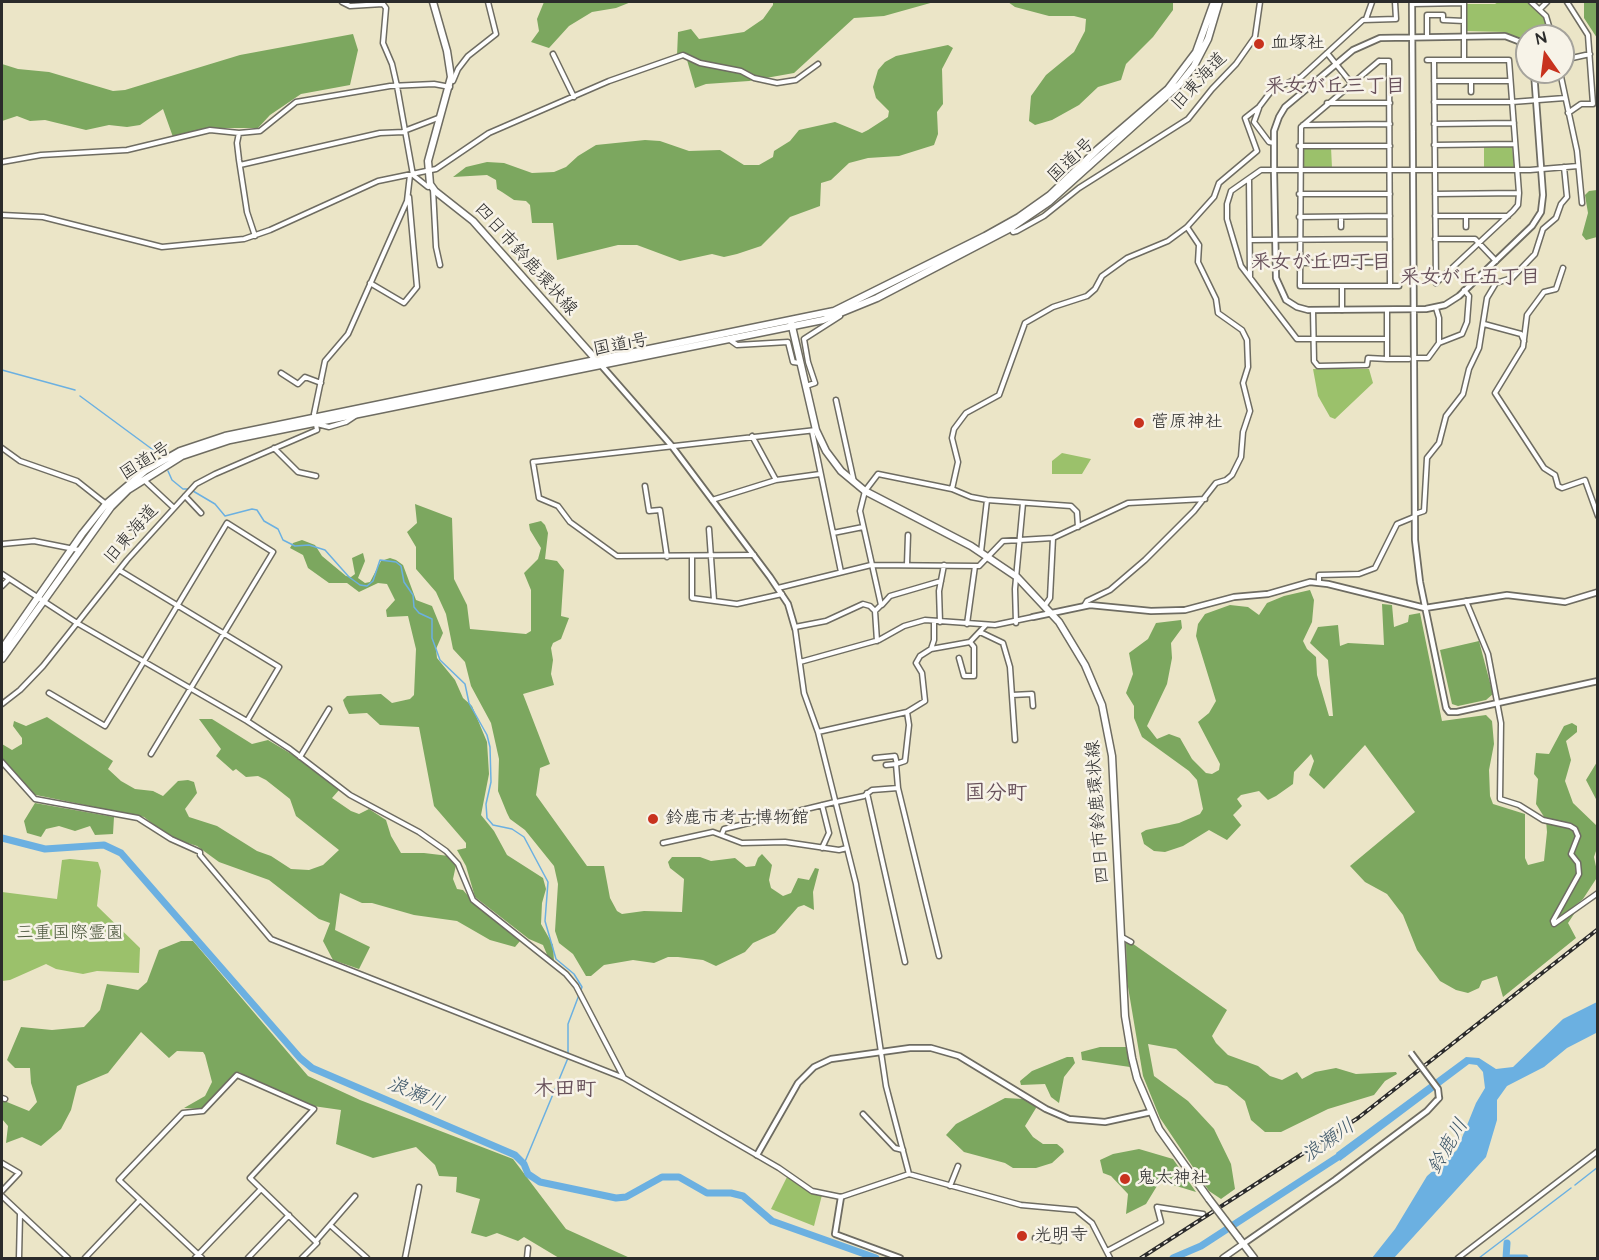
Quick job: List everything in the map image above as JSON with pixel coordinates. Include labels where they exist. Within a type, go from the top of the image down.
[{"type":"main road","points":[[432,188],[427,171],[438,118],[451,77],[447,51],[433,2]]},
{"type":"main road","name":"国道1号","points":[[1010,226],[1050,195],[1175,81],[1201,42],[1214,2]]},
{"type":"main road","name":"国道1号","points":[[316,424],[441,395],[843,314],[1010,226],[1049,202],[1179,85],[1194,66],[1208,39],[1219,2]]},
{"type":"main road","name":"四日市鈴鹿環状線","points":[[432,188],[473,221],[599,363]]},
{"type":"main road","name":"国道1号","points":[[599,363],[766,333],[853,307]]},
{"type":"main road","name":"四日市鈴鹿環状線","points":[[792,325],[814,431],[841,471],[865,491],[981,552],[1017,577],[1051,612],[1085,665],[1107,725],[1114,773],[1125,1016],[1137,1078],[1151,1112],[1174,1151],[1252,1256]]},
{"type":"main road","name":"国道1号","points":[[2,659],[106,504],[127,484],[155,465],[211,443],[316,424],[441,395]]},
{"type":"main road","name":"国道1号","points":[[76,549],[119,498],[143,479],[182,456],[211,443]]},
{"type":"main road","name":"国道1号","points":[[2,649],[41,599]]},
{"type":"main road","points":[[1223,1258],[1243,1244]]},
{"type":"street","points":[[342,2],[350,6],[383,4],[386,8],[383,43],[392,64],[397,86],[411,175],[409,196],[417,286],[404,303],[370,283]]},
{"type":"street","points":[[2,162],[42,155],[127,150],[210,130],[239,133],[263,130],[296,102],[397,86],[434,84],[451,87],[462,63],[496,34],[488,2]]},
{"type":"street","name":"旧東海道","points":[[1010,226],[1013,232],[1017,231],[1044,216],[1079,188],[1188,119],[1212,88],[1236,64],[1256,36],[1260,2]]},
{"type":"street","points":[[952,489],[957,462],[952,438],[954,429],[966,413],[999,395],[1025,323],[1053,307],[1087,296],[1095,289],[1102,276],[1127,258],[1168,241],[1187,227],[1214,197],[1219,183],[1257,151],[1245,118],[1259,107],[1272,90],[1301,77],[1366,19],[1372,2]]},
{"type":"street","points":[[1366,19],[1396,19],[1395,2]]},
{"type":"street","points":[[1464,60],[1464,2],[1412,3],[1413,310],[1411,359],[1414,515],[1416,562],[1425,608],[1449,712],[1598,681]]},
{"type":"street","points":[[1532,2],[1540,9],[1549,24]]},
{"type":"street","points":[[1540,9],[1547,2]]},
{"type":"street","points":[[1567,2],[1587,33],[1593,104],[1581,104],[1568,112]]},
{"type":"street","points":[[1427,36],[1427,15],[1443,15],[1443,20],[1464,21]]},
{"type":"street","points":[[1515,40],[1505,36],[1389,36],[1366,42],[1336,64],[1286,107],[1277,121],[1274,143],[1275,278],[1281,292],[1297,307],[1313,310],[1413,310],[1436,308],[1452,300],[1496,261],[1537,219],[1543,200],[1535,84]]},
{"type":"street","points":[[1327,53],[1352,84]]},
{"type":"street","points":[[553,54],[574,97]]},
{"type":"street","points":[[1575,57],[1590,54]]},
{"type":"street","points":[[2,215],[43,217],[162,247],[255,236],[378,181],[436,169],[484,135],[609,81],[683,55],[700,63],[741,71],[754,78],[777,83],[796,80],[818,64]]},
{"type":"street","points":[[1427,60],[1434,60],[1464,60],[1509,60],[1519,193],[1518,205],[1508,216],[1436,283],[1434,60]]},
{"type":"street","points":[[1390,286],[1389,61],[1379,61],[1302,125],[1299,146],[1299,286],[1342,286],[1390,286],[1399,286]]},
{"type":"street","points":[[1434,81],[1510,81]]},
{"type":"street","points":[[1471,81],[1471,92]]},
{"type":"street","points":[[1562,84],[1578,166],[1582,203]]},
{"type":"street","points":[[1434,102],[1512,102],[1565,98]]},
{"type":"street","points":[[1327,103],[1390,103]]},
{"type":"street","points":[[1259,107],[1254,122],[1269,142],[1274,143]]},
{"type":"street","points":[[240,165],[380,134],[404,131],[438,118]]},
{"type":"street","points":[[1434,124],[1514,123]]},
{"type":"street","points":[[1302,125],[1390,124]]},
{"type":"street","points":[[239,133],[237,143],[247,212],[255,236]]},
{"type":"street","points":[[1434,145],[1515,144]]},
{"type":"street","points":[[1299,146],[1390,146]]},
{"type":"street","points":[[1387,339],[1297,339],[1241,266],[1227,219],[1227,204],[1231,191],[1261,170],[1517,170],[1578,166]]},
{"type":"street","points":[[1319,582],[1319,575],[1359,574],[1376,568],[1397,524],[1424,511],[1425,462],[1439,443],[1446,416],[1463,394],[1469,369],[1479,348],[1490,290],[1500,279],[1512,278],[1536,254],[1543,229],[1556,218],[1561,204],[1567,197],[1564,167]]},
{"type":"street","points":[[411,175],[432,188],[437,260],[440,265]]},
{"type":"street","points":[[1249,178],[1250,278]]},
{"type":"street","points":[[1435,194],[1519,193]]},
{"type":"street","points":[[1299,194],[1390,194]]},
{"type":"street","points":[[316,424],[325,361],[348,334],[409,196]]},
{"type":"street","points":[[1299,217],[1390,216]]},
{"type":"street","points":[[1435,216],[1508,216]]},
{"type":"street","points":[[1466,216],[1466,227]]},
{"type":"street","points":[[1341,217],[1341,227]]},
{"type":"street","points":[[1084,606],[1087,601],[1110,590],[1127,576],[1206,498],[1216,483],[1232,475],[1241,457],[1243,432],[1250,411],[1243,383],[1248,367],[1247,340],[1242,330],[1218,313],[1216,299],[1198,262],[1199,245],[1187,227]]},
{"type":"street","points":[[1250,240],[1390,239]]},
{"type":"street","points":[[1435,239],[1475,239],[1496,261]]},
{"type":"street","points":[[1300,263],[1390,262]]},
{"type":"street","points":[[1563,268],[1556,289],[1544,292],[1527,315],[1524,342],[1496,393],[1544,468],[1555,475],[1558,486],[1562,488],[1585,480],[1598,516]]},
{"type":"street","points":[[1342,286],[1342,310]]},
{"type":"street","points":[[1313,310],[1314,361],[1318,366],[1368,365],[1368,358],[1428,358],[1440,343],[1462,334],[1467,322],[1469,296],[1464,290]]},
{"type":"street","points":[[1436,308],[1439,318],[1440,343]]},
{"type":"street","points":[[1387,309],[1387,359]]},
{"type":"street","points":[[806,386],[815,383],[806,356],[804,339],[843,314]]},
{"type":"street","points":[[1484,324],[1521,334],[1524,342]]},
{"type":"street","points":[[766,333],[767,344]]},
{"type":"street","points":[[730,340],[737,345],[788,342],[793,362],[801,363]]},
{"type":"street","points":[[599,363],[671,445],[778,588],[791,611],[804,693],[818,732],[856,884],[886,1086],[909,1174]]},
{"type":"street","points":[[281,373],[298,384],[305,377],[321,383]]},
{"type":"street","points":[[836,400],[854,483]]},
{"type":"street","name":"旧東海道","points":[[2,704],[34,676],[118,570],[185,496],[204,479],[274,448],[316,424],[329,426],[346,422],[355,415]]},
{"type":"street","points":[[754,555],[626,558],[617,556],[570,522],[558,506],[539,498],[533,462],[752,436],[814,431],[820,474],[842,572]]},
{"type":"street","points":[[752,436],[776,480]]},
{"type":"street","points":[[2,448],[21,461],[77,481],[106,504]]},
{"type":"street","points":[[274,448],[298,472],[316,476]]},
{"type":"street","points":[[712,500],[776,480],[820,474]]},
{"type":"street","points":[[881,605],[860,512],[865,491],[878,474],[952,489],[987,500],[1071,506],[1077,512],[1078,526]]},
{"type":"street","points":[[143,479],[174,508]]},
{"type":"street","points":[[645,486],[649,511],[660,510],[666,557]]},
{"type":"street","points":[[185,496],[201,513]]},
{"type":"street","points":[[778,588],[872,565],[975,566],[982,564],[1001,542],[1053,538],[1128,503],[1206,498]]},
{"type":"street","points":[[981,552],[987,500]]},
{"type":"street","points":[[1016,623],[1023,503]]},
{"type":"street","points":[[49,693],[105,726],[227,523],[273,552],[151,754]]},
{"type":"street","points":[[833,533],[863,527]]},
{"type":"street","points":[[710,529],[714,600]]},
{"type":"street","points":[[907,564],[908,535]]},
{"type":"street","points":[[1045,605],[1050,598],[1053,538]]},
{"type":"street","points":[[2,544],[34,541],[76,549]]},
{"type":"street","points":[[692,557],[692,598],[737,604],[782,594]]},
{"type":"street","points":[[940,622],[939,591],[944,565]]},
{"type":"street","points":[[967,624],[975,566]]},
{"type":"street","points":[[118,570],[279,667],[247,721]]},
{"type":"street","points":[[2,574],[77,623],[247,721],[350,795],[420,832],[446,851],[459,864],[468,891],[475,903],[566,974],[581,994],[624,1078]]},
{"type":"street","points":[[2,586],[9,579]]},
{"type":"street","points":[[875,611],[890,596],[941,581]]},
{"type":"street","points":[[800,662],[877,641],[911,624],[933,621],[985,626],[1016,623],[1051,612],[1084,606],[1179,611],[1234,597],[1268,594],[1319,582],[1425,608],[1507,595],[1565,602],[1598,592]]},
{"type":"street","points":[[933,584],[939,591]]},
{"type":"street","points":[[1466,601],[1488,654],[1497,703],[1502,734],[1500,799],[1519,805],[1546,821],[1570,826],[1577,833],[1578,841],[1571,854],[1578,863],[1579,874],[1563,900],[1553,921],[1554,924],[1598,893]]},
{"type":"street","points":[[795,628],[826,621],[863,604],[875,611],[877,641]]},
{"type":"street","points":[[931,649],[934,640],[933,621]]},
{"type":"street","points":[[818,732],[907,712],[925,701],[922,674],[916,663],[920,656],[931,649],[970,642],[985,626]]},
{"type":"street","points":[[980,632],[1004,643],[1010,668],[1015,740]]},
{"type":"street","points":[[959,658],[964,676],[974,676],[974,647],[970,642]]},
{"type":"street","points":[[1012,695],[1032,694],[1033,706]]},
{"type":"street","points":[[300,757],[329,709]]},
{"type":"street","points":[[886,765],[905,761],[909,725],[907,712]]},
{"type":"street","points":[[875,758],[895,756],[898,788],[939,956]]},
{"type":"street","points":[[2,762],[35,798],[138,818],[171,840],[200,852],[271,939],[624,1078],[757,1155],[812,1191],[841,1197],[909,1174],[1025,1206],[1079,1211],[1092,1224],[1111,1258]]},
{"type":"street","points":[[722,834],[724,829],[867,794],[872,790],[898,788]]},
{"type":"street","points":[[867,794],[905,962]]},
{"type":"street","points":[[822,805],[829,833],[822,848]]},
{"type":"street","points":[[663,843],[709,832],[722,834],[742,843],[785,842],[822,848],[847,848]]},
{"type":"street","points":[[1121,936],[1131,942]]},
{"type":"street","points":[[757,1155],[798,1083],[814,1067],[831,1059],[920,1047],[950,1052],[980,1067],[1056,1114],[1075,1120],[1105,1122],[1151,1112]]},
{"type":"street","points":[[1243,1244],[1335,1180],[1427,1111],[1439,1098],[1438,1089],[1411,1053]]},
{"type":"street","points":[[261,1189],[198,1257],[119,1180],[183,1113],[203,1111],[237,1075],[314,1109],[250,1178],[318,1243],[302,1258]]},
{"type":"street","points":[[862,1114],[895,1148],[903,1150]]},
{"type":"street","points":[[1458,1258],[1598,1151]]},
{"type":"street","points":[[2,1163],[19,1173],[2,1191]]},
{"type":"street","points":[[950,1186],[958,1166]]},
{"type":"street","points":[[405,1258],[419,1187]]},
{"type":"street","points":[[2,1196],[68,1258]]},
{"type":"street","points":[[316,1240],[355,1196]]},
{"type":"street","points":[[841,1197],[834,1234],[900,1258]]},
{"type":"street","points":[[85,1258],[140,1200]]},
{"type":"street","points":[[1107,1251],[1161,1222],[1157,1207],[1203,1214]]},
{"type":"street","points":[[19,1258],[20,1213]]},
{"type":"street","points":[[248,1258],[289,1215]]},
{"type":"street","points":[[330,1225],[367,1258]]},
{"type":"street","points":[[1035,1238],[1059,1241]]},
{"type":"street","points":[[527,1258],[528,1248]]},
{"type":"green space","points":[[544,2],[631,2],[616,8],[592,12],[569,26],[549,48],[531,42],[539,31],[537,19]]},
{"type":"green space","points":[[773,2],[934,2],[884,16],[854,18],[794,73],[749,81],[706,84],[695,88],[687,60],[677,56],[678,32],[691,29],[699,39],[744,32],[763,19]]},
{"type":"green space","points":[[1008,2],[1173,2],[1173,10],[1153,37],[1126,64],[1121,80],[1098,87],[1079,105],[1052,120],[1035,125],[1029,121],[1031,96],[1046,75],[1074,52],[1085,31],[1086,19],[1074,16],[1049,16],[1015,7]]},
{"type":"green space","points":[[1498,2],[1529,2],[1544,17],[1546,24],[1515,24],[1515,37],[1505,32],[1466,31],[1466,4],[1495,4]]},
{"type":"green space","points":[[1584,2],[1597,2],[1597,38],[1584,18]]},
{"type":"green space","points":[[353,34],[358,50],[350,85],[301,94],[270,115],[258,128],[207,128],[173,137],[163,109],[140,125],[127,127],[109,125],[86,130],[45,120],[30,121],[17,116],[2,121],[2,64],[18,69],[49,72],[113,91],[125,90],[240,55]]},
{"type":"green space","points":[[948,45],[953,48],[942,69],[943,104],[937,112],[938,134],[934,145],[899,156],[868,158],[849,163],[831,180],[821,183],[820,206],[790,217],[761,246],[737,254],[724,257],[712,254],[680,261],[637,245],[618,245],[557,260],[553,223],[532,223],[530,205],[526,201],[514,200],[497,189],[496,180],[487,175],[453,177],[466,167],[487,162],[504,163],[532,173],[554,172],[566,167],[596,145],[645,140],[660,141],[689,151],[720,150],[744,165],[759,165],[773,157],[774,151],[790,141],[799,130],[835,122],[862,133],[868,130],[888,117],[889,111],[876,98],[873,87],[878,70],[885,62],[896,56]]},
{"type":"green space","points":[[1512,146],[1514,167],[1484,168],[1484,147]]},
{"type":"green space","points":[[1331,147],[1332,168],[1302,169],[1302,148]]},
{"type":"green space","points":[[1597,190],[1597,237],[1586,240],[1582,235],[1588,213],[1585,195],[1589,191]]},
{"type":"green space","points":[[1313,369],[1369,369],[1373,383],[1335,419],[1330,417],[1318,396]]},
{"type":"green space","points":[[1062,453],[1091,459],[1082,474],[1052,474],[1052,461]]},
{"type":"green space","points":[[415,504],[452,518],[454,579],[467,605],[470,629],[526,634],[531,631],[531,590],[524,573],[538,559],[541,548],[529,524],[541,521],[545,525],[548,533],[545,559],[557,561],[564,570],[561,616],[569,618],[561,639],[553,643],[551,648],[553,660],[551,674],[554,685],[523,694],[550,764],[540,768],[536,795],[587,866],[604,866],[610,898],[617,911],[622,914],[644,911],[682,912],[684,879],[670,868],[668,862],[672,857],[700,857],[711,861],[735,858],[746,867],[755,866],[762,854],[772,865],[769,880],[771,888],[783,896],[791,893],[798,878],[809,880],[815,868],[819,869],[813,892],[814,910],[804,905],[798,907],[775,933],[753,943],[745,952],[716,966],[703,960],[668,957],[654,963],[633,960],[604,965],[591,976],[586,976],[573,954],[559,943],[555,931],[558,884],[554,866],[525,830],[510,819],[507,813],[498,791],[499,759],[491,723],[471,686],[465,662],[453,649],[446,614],[436,592],[416,569],[416,547],[407,532],[417,523]]},
{"type":"green space","points":[[302,540],[315,545],[322,556],[346,576],[351,577],[355,574],[352,558],[363,553],[365,561],[358,578],[365,583],[370,582],[381,561],[390,558],[396,560],[403,565],[416,600],[432,606],[443,633],[436,649],[437,658],[455,680],[463,698],[472,706],[487,742],[489,774],[481,815],[494,831],[507,855],[543,878],[546,889],[542,903],[541,924],[553,945],[554,962],[548,957],[543,945],[529,939],[475,897],[466,866],[457,850],[466,848],[466,843],[434,806],[419,727],[380,725],[367,713],[349,714],[345,706],[343,700],[347,696],[381,694],[392,703],[410,699],[414,695],[416,649],[408,616],[387,617],[386,610],[395,600],[387,584],[378,583],[359,592],[347,583],[329,583],[308,568],[303,555],[290,548],[293,543]]},
{"type":"green space","points":[[1310,590],[1314,600],[1312,622],[1303,641],[1307,649],[1316,657],[1317,675],[1329,716],[1333,716],[1328,660],[1310,643],[1318,627],[1338,625],[1340,646],[1348,643],[1384,645],[1382,604],[1392,605],[1394,627],[1408,622],[1409,615],[1420,613],[1442,721],[1486,715],[1492,721],[1494,744],[1489,770],[1490,796],[1493,804],[1525,814],[1525,858],[1528,865],[1544,861],[1547,832],[1546,820],[1536,804],[1538,779],[1534,774],[1536,753],[1549,754],[1564,726],[1572,723],[1577,726],[1577,732],[1566,741],[1571,760],[1565,781],[1573,803],[1597,826],[1597,848],[1594,857],[1598,876],[1583,899],[1571,909],[1574,914],[1568,923],[1576,938],[1503,997],[1497,976],[1482,981],[1479,988],[1468,993],[1456,990],[1440,981],[1417,950],[1403,915],[1387,894],[1365,882],[1350,866],[1415,812],[1365,745],[1324,789],[1309,775],[1314,761],[1311,754],[1294,772],[1293,784],[1276,796],[1268,800],[1259,791],[1241,795],[1237,799],[1242,806],[1233,815],[1241,825],[1227,840],[1209,830],[1183,846],[1165,852],[1154,851],[1144,844],[1141,833],[1146,830],[1179,823],[1200,814],[1203,809],[1197,780],[1189,771],[1142,737],[1134,718],[1134,706],[1126,693],[1133,674],[1129,653],[1148,639],[1156,623],[1181,620],[1182,628],[1171,643],[1172,658],[1167,684],[1147,726],[1157,739],[1169,734],[1180,738],[1192,759],[1206,773],[1212,774],[1219,770],[1220,764],[1198,722],[1209,713],[1216,701],[1196,636],[1198,624],[1205,614],[1230,605],[1248,607],[1259,615],[1267,603]]},
{"type":"green space","points":[[1479,641],[1493,694],[1486,700],[1458,706],[1452,704],[1440,650]]},
{"type":"green space","points":[[47,717],[113,761],[108,769],[121,781],[135,789],[153,791],[163,796],[178,781],[194,782],[197,793],[185,809],[189,817],[217,826],[291,869],[309,870],[323,865],[339,850],[296,816],[290,799],[266,780],[258,776],[246,777],[236,769],[233,771],[216,756],[221,749],[199,719],[212,719],[252,744],[268,740],[303,761],[339,790],[332,798],[351,811],[359,814],[369,809],[386,820],[391,836],[401,853],[449,856],[456,865],[453,879],[457,889],[463,890],[476,905],[520,941],[515,947],[490,940],[457,921],[414,915],[372,903],[362,903],[340,893],[335,930],[370,947],[359,969],[333,960],[323,941],[330,923],[319,919],[269,880],[219,862],[197,846],[169,837],[144,817],[31,794],[2,759],[2,744],[12,750],[22,744],[22,738],[13,726],[14,721],[26,726]]},
{"type":"green space","points":[[1597,762],[1597,801],[1586,780]]},
{"type":"green space","points":[[35,803],[114,817],[113,834],[95,835],[90,826],[75,831],[59,826],[46,829],[41,837],[27,833],[24,821]]},
{"type":"green space","name":"三重国際霊園","points":[[62,860],[98,862],[101,871],[97,906],[140,948],[139,973],[97,971],[83,974],[56,969],[46,964],[10,980],[2,981],[2,892],[57,899]]},
{"type":"green space","points":[[181,941],[193,941],[308,1076],[360,1100],[513,1159],[566,1229],[630,1258],[559,1258],[524,1237],[518,1241],[497,1233],[486,1237],[471,1233],[480,1199],[456,1192],[457,1177],[439,1176],[435,1165],[416,1147],[373,1158],[336,1144],[341,1110],[313,1106],[269,1090],[239,1072],[201,1109],[184,1108],[205,1096],[212,1082],[205,1055],[203,1052],[177,1051],[169,1058],[141,1032],[108,1073],[77,1086],[71,1110],[61,1129],[41,1146],[22,1137],[6,1143],[8,1126],[2,1119],[2,1100],[29,1111],[37,1102],[31,1083],[30,1068],[15,1068],[7,1060],[21,1027],[52,1030],[84,1027],[100,1010],[107,984],[138,990],[147,982],[159,950]]},
{"type":"green space","points":[[1129,941],[1227,1010],[1212,1036],[1216,1043],[1228,1055],[1258,1066],[1270,1076],[1282,1080],[1297,1072],[1302,1079],[1315,1072],[1336,1068],[1356,1074],[1396,1072],[1397,1074],[1385,1081],[1374,1095],[1328,1109],[1281,1132],[1265,1132],[1251,1120],[1245,1101],[1227,1086],[1215,1083],[1176,1049],[1148,1044],[1154,1076],[1188,1101],[1214,1129],[1231,1164],[1235,1189],[1221,1199],[1209,1191],[1160,1118],[1143,1076],[1127,981],[1126,943]]},
{"type":"green space","points":[[1100,1047],[1126,1047],[1130,1067],[1082,1060],[1081,1052]]},
{"type":"green space","points":[[1067,1057],[1073,1057],[1075,1063],[1064,1077],[1059,1103],[1051,1097],[1045,1084],[1021,1085],[1020,1081],[1032,1071]]},
{"type":"green space","points":[[1005,1098],[1024,1099],[1035,1103],[1036,1108],[1025,1126],[1033,1137],[1043,1144],[1057,1144],[1063,1149],[1064,1152],[1052,1163],[1036,1168],[1013,1168],[1005,1163],[964,1152],[946,1135],[956,1124]]},
{"type":"green space","points":[[1139,1149],[1173,1159],[1196,1192],[1160,1181],[1146,1204],[1126,1214],[1128,1194],[1111,1176],[1103,1173],[1100,1160],[1113,1154]]},
{"type":"green space","points":[[787,1177],[822,1195],[814,1226],[771,1209]]},
{"type":"water","points":[[1597,1002],[1598,1032],[1567,1048],[1544,1067],[1507,1086],[1497,1100],[1497,1120],[1486,1157],[1394,1258],[1372,1258],[1395,1229],[1427,1176],[1457,1150],[1476,1103],[1485,1088],[1483,1072],[1477,1065],[1469,1064],[1340,1161],[1336,1153],[1466,1057],[1479,1058],[1496,1069],[1513,1067],[1563,1019]]},
{"type":"waterway","points":[[87,2],[113,2]]},
{"type":"waterway","points":[[2,370],[75,390]]},
{"type":"waterway","points":[[80,396],[160,455]]},
{"type":"waterway","points":[[168,471],[172,480],[183,489],[189,489]]},
{"type":"waterway","points":[[193,491],[215,504],[225,516],[252,509],[257,510],[264,521],[278,529],[283,540],[295,546],[309,545],[325,550],[349,577],[360,585],[367,586],[373,581],[380,560],[396,562],[401,566],[404,582],[413,595],[414,607],[419,613],[432,619],[432,638],[440,660],[465,684],[469,703],[487,735],[490,747],[491,782],[486,804],[487,818],[493,825],[512,829],[524,837],[548,882],[545,921],[556,959],[574,974],[582,987],[568,1024],[568,1058],[524,1164]]},
{"type":"waterway","name":"浪瀬川","points":[[2,838],[45,849],[104,845],[121,853],[300,1058],[312,1068],[515,1155],[524,1164],[528,1174],[540,1182],[616,1198],[626,1197],[662,1177],[679,1177],[707,1193],[731,1193],[743,1196],[772,1221],[876,1258]]},
{"type":"waterway","name":"浪瀬川","points":[[1173,1258],[1201,1246],[1344,1153]]},
{"type":"waterway","points":[[1575,1185],[1598,1167]]},
{"type":"waterway","points":[[1479,1258],[1571,1188]]},
{"type":"waterway","points":[[1507,1243],[1506,1258],[1525,1258]]},
{"type":"railway","points":[[1141,1258],[1358,1118],[1598,929]]},
{"type":"place","name":"血塚社","points":[[1259,44]]},
{"type":"place","name":"菅原神社","points":[[1139,423]]},
{"type":"place","name":"鈴鹿市考古博物館","points":[[653,819]]},
{"type":"place","name":"鬼太神社","points":[[1125,1179]]},
{"type":"place","name":"光明寺","points":[[1022,1236]]},
{"type":"district","name":"釆女が丘三丁目","points":[[1335,88]]},
{"type":"district","name":"釆女が丘四丁目","points":[[1321,264]]},
{"type":"district","name":"釆女が丘五丁目","points":[[1470,279]]},
{"type":"district","name":"国分町","points":[[996,795]]},
{"type":"district","name":"木田町","points":[[565,1091]]},
{"type":"water label","name":"鈴鹿川","points":[[1449,1147]]}]
